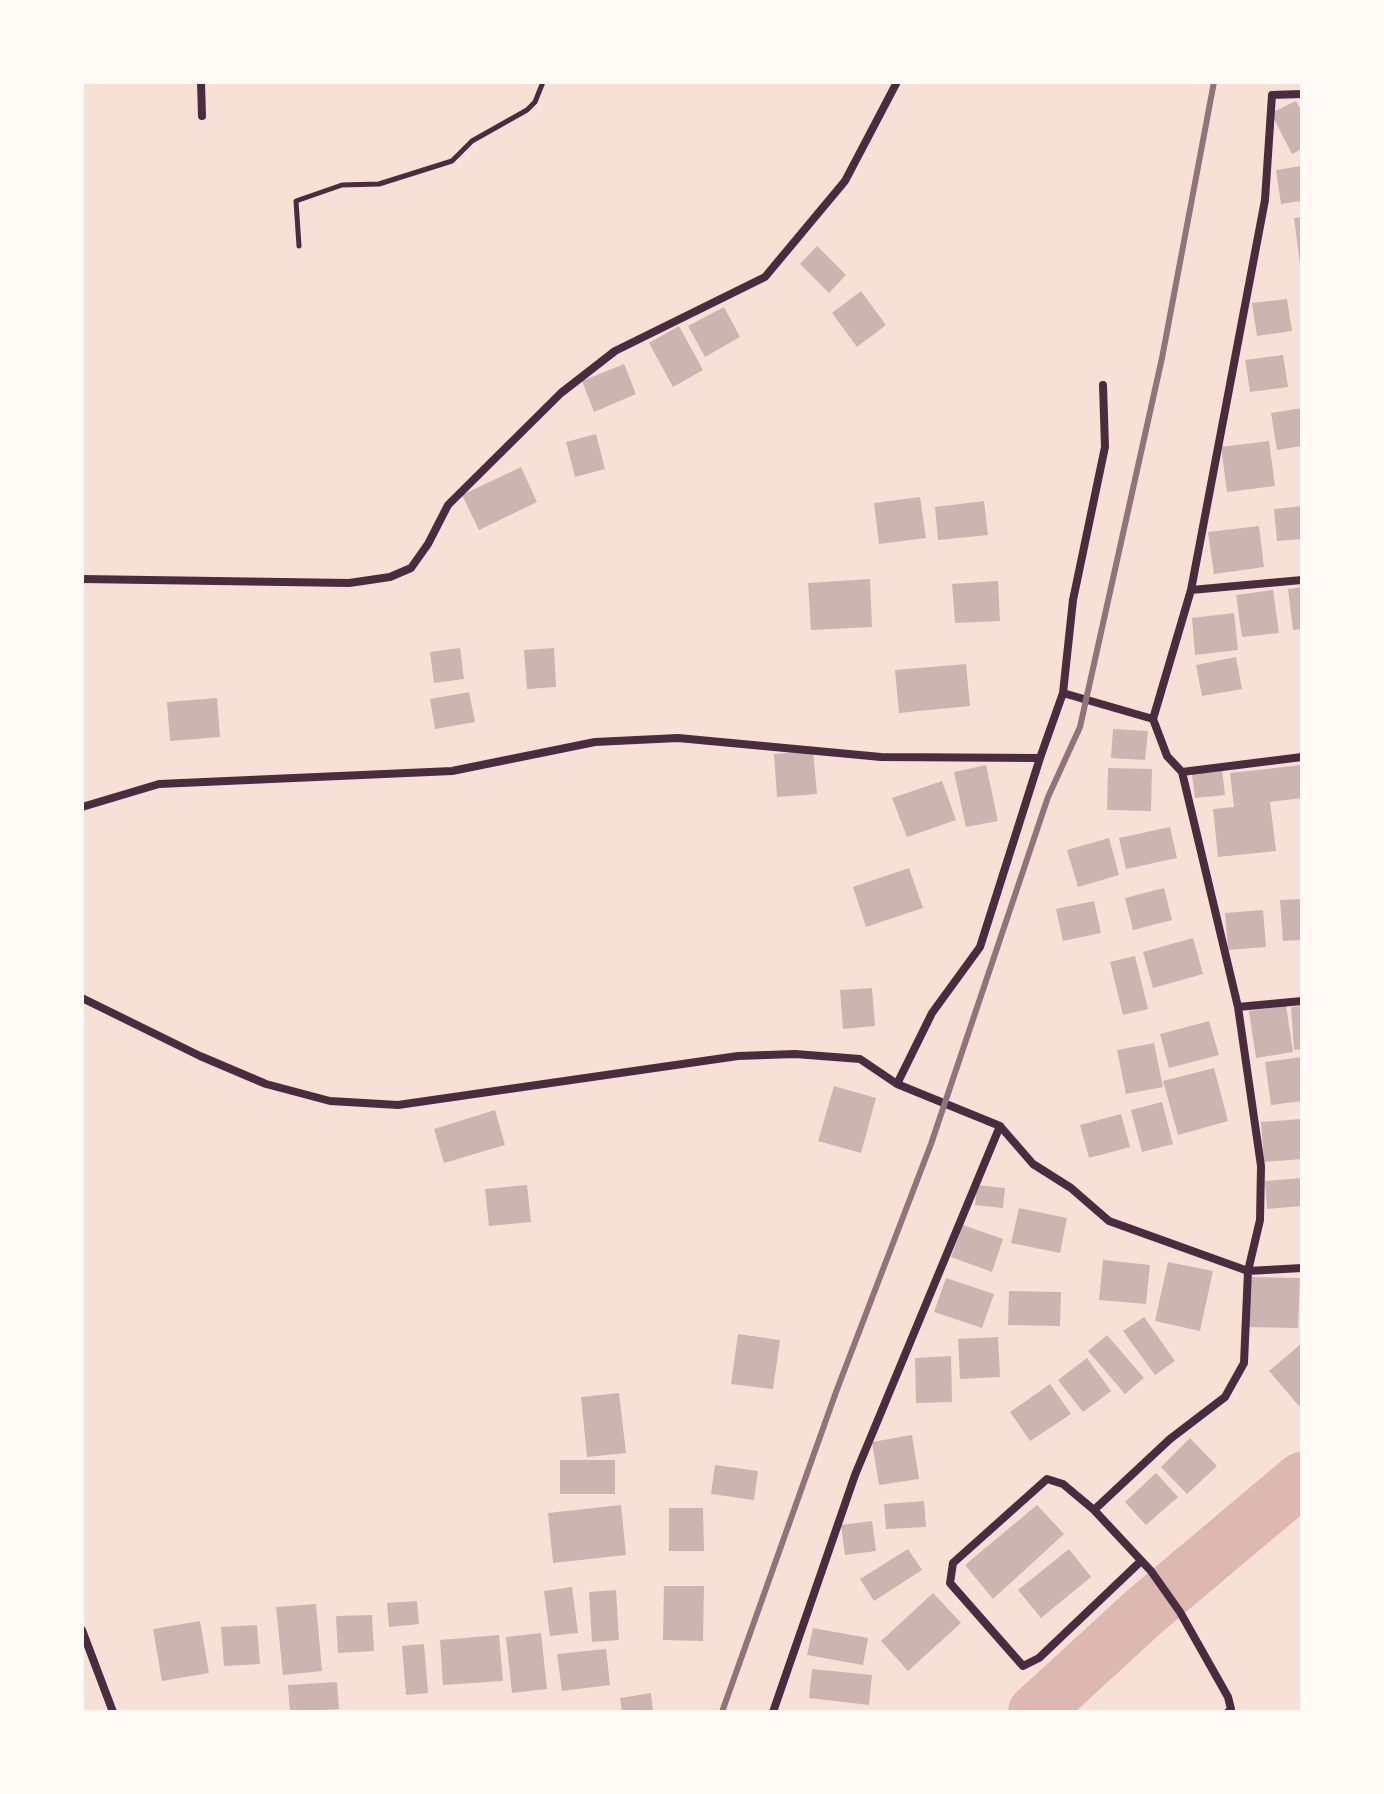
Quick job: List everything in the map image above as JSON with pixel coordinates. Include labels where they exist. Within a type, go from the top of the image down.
[{"type":"street","points":[[201,82],[202,116]]},
{"type":"street","points":[[82,579],[349,583],[390,577],[411,568],[428,544],[448,505],[561,393],[615,351],[765,277],[845,181],[897,82]]},
{"type":"street","points":[[1094,1510],[1170,1439],[1225,1397],[1244,1363],[1248,1271],[1260,1220],[1261,1166],[1238,1007],[1182,772],[1167,756],[1153,719],[1191,590],[1265,200],[1272,95],[1302,94]]},
{"type":"street","points":[[897,1084],[932,1013],[980,947],[1063,693],[1073,600],[1105,447],[1103,385]]},
{"type":"street","points":[[1191,590],[1302,580]]},
{"type":"street","points":[[1063,693],[1153,719]]},
{"type":"street","points":[[82,807],[159,784],[452,771],[595,742],[678,738],[881,757],[1040,758]]},
{"type":"street","points":[[1182,772],[1302,757]]},
{"type":"street","points":[[82,998],[240,1073],[330,1101],[398,1105],[738,1056],[795,1054],[860,1059],[897,1084],[1000,1126],[1033,1164],[1071,1188],[1109,1221],[1248,1271],[1302,1268]]},
{"type":"street","points":[[1238,1007],[1302,1001]]},
{"type":"street","points":[[773,1712],[855,1475],[1000,1126]]},
{"type":"street","points":[[1141,1561],[1039,1658],[1023,1666],[950,1583],[953,1563],[1047,1479],[1063,1484],[1094,1510],[1151,1571],[1180,1612],[1228,1697],[1231,1709],[1228,1712]]},
{"type":"street","points":[[82,1630],[113,1712]]},
{"type":"path","points":[[299,246],[296,201],[342,185],[379,184],[452,161],[472,141],[527,110],[535,102],[543,82]]},
{"type":"building","points":[[1296,101],[1302,112],[1302,149],[1292,154],[1271,113]]},
{"type":"building","points":[[1302,166],[1302,201],[1281,204],[1276,170]]},
{"type":"building","points":[[1302,217],[1302,263],[1300,264],[1294,218]]},
{"type":"building","points":[[817,246],[846,275],[829,293],[800,264]]},
{"type":"building","points":[[861,291],[886,325],[857,347],[832,313]]},
{"type":"building","points":[[1287,299],[1292,331],[1257,336],[1252,303]]},
{"type":"building","points":[[724,307],[740,337],[705,357],[688,326]]},
{"type":"building","points":[[679,326],[703,370],[673,387],[649,343]]},
{"type":"building","points":[[1283,355],[1288,387],[1250,392],[1245,360]]},
{"type":"building","points":[[624,364],[636,394],[594,412],[582,381]]},
{"type":"building","points":[[1302,408],[1302,446],[1277,450],[1271,413]]},
{"type":"building","points":[[596,434],[605,469],[575,477],[566,442]]},
{"type":"building","points":[[1269,441],[1275,486],[1227,492],[1221,447]]},
{"type":"building","points":[[521,467],[537,502],[479,530],[462,495]]},
{"type":"building","points":[[920,497],[926,538],[879,544],[874,503]]},
{"type":"building","points":[[984,501],[988,535],[938,540],[935,507]]},
{"type":"building","points":[[1302,506],[1302,539],[1277,541],[1274,509]]},
{"type":"building","points":[[1259,526],[1264,567],[1214,574],[1208,532]]},
{"type":"building","points":[[870,579],[872,627],[811,630],[808,583]]},
{"type":"building","points":[[998,581],[1000,621],[955,623],[952,584]]},
{"type":"building","points":[[1302,587],[1302,629],[1293,630],[1288,589]]},
{"type":"building","points":[[1273,590],[1279,633],[1242,637],[1236,595]]},
{"type":"building","points":[[1234,613],[1238,650],[1195,655],[1192,618]]},
{"type":"building","points":[[460,648],[464,679],[434,683],[430,652]]},
{"type":"building","points":[[554,648],[556,687],[527,689],[524,650]]},
{"type":"building","points":[[1236,657],[1242,689],[1202,696],[1196,665]]},
{"type":"building","points":[[966,664],[970,706],[899,713],[895,670]]},
{"type":"building","points":[[469,692],[475,722],[435,729],[430,699]]},
{"type":"building","points":[[217,698],[220,737],[170,741],[167,702]]},
{"type":"building","points":[[1113,729],[1148,731],[1145,760],[1111,758]]},
{"type":"building","points":[[813,751],[817,794],[777,797],[774,754]]},
{"type":"building","points":[[986,765],[998,821],[966,827],[954,772]]},
{"type":"building","points":[[1302,765],[1302,798],[1270,802],[1276,851],[1218,857],[1213,809],[1234,807],[1230,773]]},
{"type":"building","points":[[1108,768],[1152,769],[1151,811],[1107,810]]},
{"type":"building","points":[[1222,770],[1225,795],[1195,798],[1192,774]]},
{"type":"building","points":[[942,781],[956,820],[907,837],[892,798]]},
{"type":"building","points":[[1170,827],[1177,858],[1126,869],[1119,838]]},
{"type":"building","points":[[1109,838],[1119,875],[1078,887],[1067,850]]},
{"type":"building","points":[[909,868],[923,908],[866,927],[853,887]]},
{"type":"building","points":[[1164,888],[1172,920],[1133,930],[1125,898]]},
{"type":"building","points":[[1302,899],[1302,940],[1283,941],[1280,900]]},
{"type":"building","points":[[1094,901],[1101,933],[1063,941],[1056,909]]},
{"type":"building","points":[[1263,910],[1266,947],[1228,950],[1225,913]]},
{"type":"building","points":[[1193,938],[1203,974],[1153,988],[1143,952]]},
{"type":"building","points":[[1135,956],[1148,1009],[1123,1015],[1110,962]]},
{"type":"building","points":[[872,988],[875,1026],[843,1029],[840,990]]},
{"type":"building","points":[[1286,1006],[1293,1052],[1256,1058],[1249,1011]]},
{"type":"building","points":[[1302,1006],[1302,1049],[1294,1050],[1291,1007]]},
{"type":"building","points":[[1209,1021],[1219,1055],[1169,1068],[1160,1034]]},
{"type":"building","points":[[1154,1043],[1163,1087],[1126,1094],[1117,1050]]},
{"type":"building","points":[[1302,1057],[1302,1101],[1271,1105],[1265,1062]]},
{"type":"building","points":[[1214,1068],[1228,1121],[1178,1135],[1163,1081]]},
{"type":"building","points":[[834,1086],[876,1098],[861,1153],[818,1141]]},
{"type":"building","points":[[1162,1102],[1173,1144],[1142,1152],[1131,1110]]},
{"type":"building","points":[[495,1110],[505,1145],[444,1163],[434,1129]]},
{"type":"building","points":[[1121,1114],[1130,1147],[1089,1158],[1080,1125]]},
{"type":"building","points":[[1302,1119],[1302,1159],[1264,1162],[1261,1122]]},
{"type":"building","points":[[1302,1178],[1302,1206],[1267,1209],[1265,1181]]},
{"type":"building","points":[[527,1185],[531,1222],[489,1226],[485,1189]]},
{"type":"building","points":[[977,1185],[1005,1188],[1003,1208],[975,1205]]},
{"type":"building","points":[[1019,1208],[1067,1218],[1060,1253],[1011,1243]]},
{"type":"building","points":[[963,1225],[1003,1239],[992,1272],[951,1257]]},
{"type":"building","points":[[1103,1260],[1150,1265],[1146,1304],[1099,1300]]},
{"type":"building","points":[[1168,1262],[1213,1271],[1200,1331],[1155,1321]]},
{"type":"building","points":[[1249,1277],[1300,1278],[1298,1328],[1247,1327]]},
{"type":"building","points":[[946,1278],[994,1294],[982,1328],[934,1312]]},
{"type":"building","points":[[1009,1291],[1061,1292],[1060,1326],[1008,1325]]},
{"type":"building","points":[[1144,1317],[1175,1361],[1155,1375],[1123,1331]]},
{"type":"building","points":[[738,1334],[780,1340],[773,1389],[731,1384]]},
{"type":"building","points":[[1107,1335],[1144,1378],[1125,1394],[1088,1351]]},
{"type":"building","points":[[998,1337],[1000,1377],[960,1379],[958,1339]]},
{"type":"building","points":[[1302,1343],[1302,1404],[1299,1406],[1269,1371]]},
{"type":"building","points":[[951,1356],[952,1402],[916,1403],[915,1358]]},
{"type":"building","points":[[1087,1358],[1111,1391],[1083,1412],[1058,1380]]},
{"type":"building","points":[[1050,1384],[1071,1414],[1030,1441],[1010,1412]]},
{"type":"building","points":[[619,1393],[626,1453],[587,1457],[581,1397]]},
{"type":"building","points":[[912,1435],[919,1479],[879,1485],[872,1442]]},
{"type":"building","points":[[1190,1438],[1217,1466],[1187,1494],[1161,1467]]},
{"type":"building","points":[[560,1460],[615,1460],[615,1494],[560,1494]]},
{"type":"building","points":[[715,1465],[758,1471],[754,1500],[711,1494]]},
{"type":"building","points":[[1156,1473],[1178,1497],[1146,1525],[1125,1502]]},
{"type":"building","points":[[924,1501],[926,1527],[886,1529],[884,1504]]},
{"type":"building","points":[[621,1505],[626,1555],[553,1563],[548,1513]]},
{"type":"building","points":[[1037,1505],[1064,1534],[993,1599],[965,1565]]},
{"type":"building","points":[[669,1508],[703,1508],[704,1551],[669,1551]]},
{"type":"building","points":[[872,1521],[876,1551],[845,1555],[841,1525]]},
{"type":"building","points":[[908,1549],[922,1570],[874,1601],[860,1579]]},
{"type":"building","points":[[1069,1549],[1091,1577],[1041,1618],[1018,1590]]},
{"type":"building","points":[[664,1586],[704,1586],[703,1641],[663,1640]]},
{"type":"building","points":[[572,1587],[578,1633],[550,1636],[544,1591]]},
{"type":"building","points":[[616,1590],[619,1640],[592,1642],[589,1592]]},
{"type":"building","points":[[933,1593],[961,1623],[908,1671],[881,1641]]},
{"type":"building","points":[[417,1601],[419,1624],[389,1627],[387,1603]]},
{"type":"building","points":[[316,1604],[322,1671],[283,1675],[276,1607]]},
{"type":"building","points":[[372,1615],[374,1651],[338,1653],[336,1616]]},
{"type":"building","points":[[200,1621],[209,1673],[162,1681],[153,1629]]},
{"type":"building","points":[[257,1625],[260,1664],[224,1666],[221,1627]]},
{"type":"building","points":[[813,1628],[868,1638],[863,1665],[807,1655]]},
{"type":"building","points":[[541,1633],[547,1689],[512,1693],[506,1637]]},
{"type":"building","points":[[499,1635],[503,1681],[443,1685],[440,1640]]},
{"type":"building","points":[[424,1644],[428,1693],[406,1695],[402,1646]]},
{"type":"building","points":[[606,1649],[610,1685],[562,1691],[557,1654]]},
{"type":"building","points":[[812,1669],[872,1675],[869,1705],[809,1698]]},
{"type":"building","points":[[337,1682],[339,1709],[290,1712],[288,1685]]},
{"type":"building","points":[[651,1693],[653,1712],[622,1712],[620,1698]]},
{"type":"waterway","points":[[1035,1712],[1145,1611],[1302,1479]]},
{"type":"railway","points":[[722,1712],[836,1392],[931,1144],[1048,797],[1080,727],[1162,358],[1214,82]]}]
